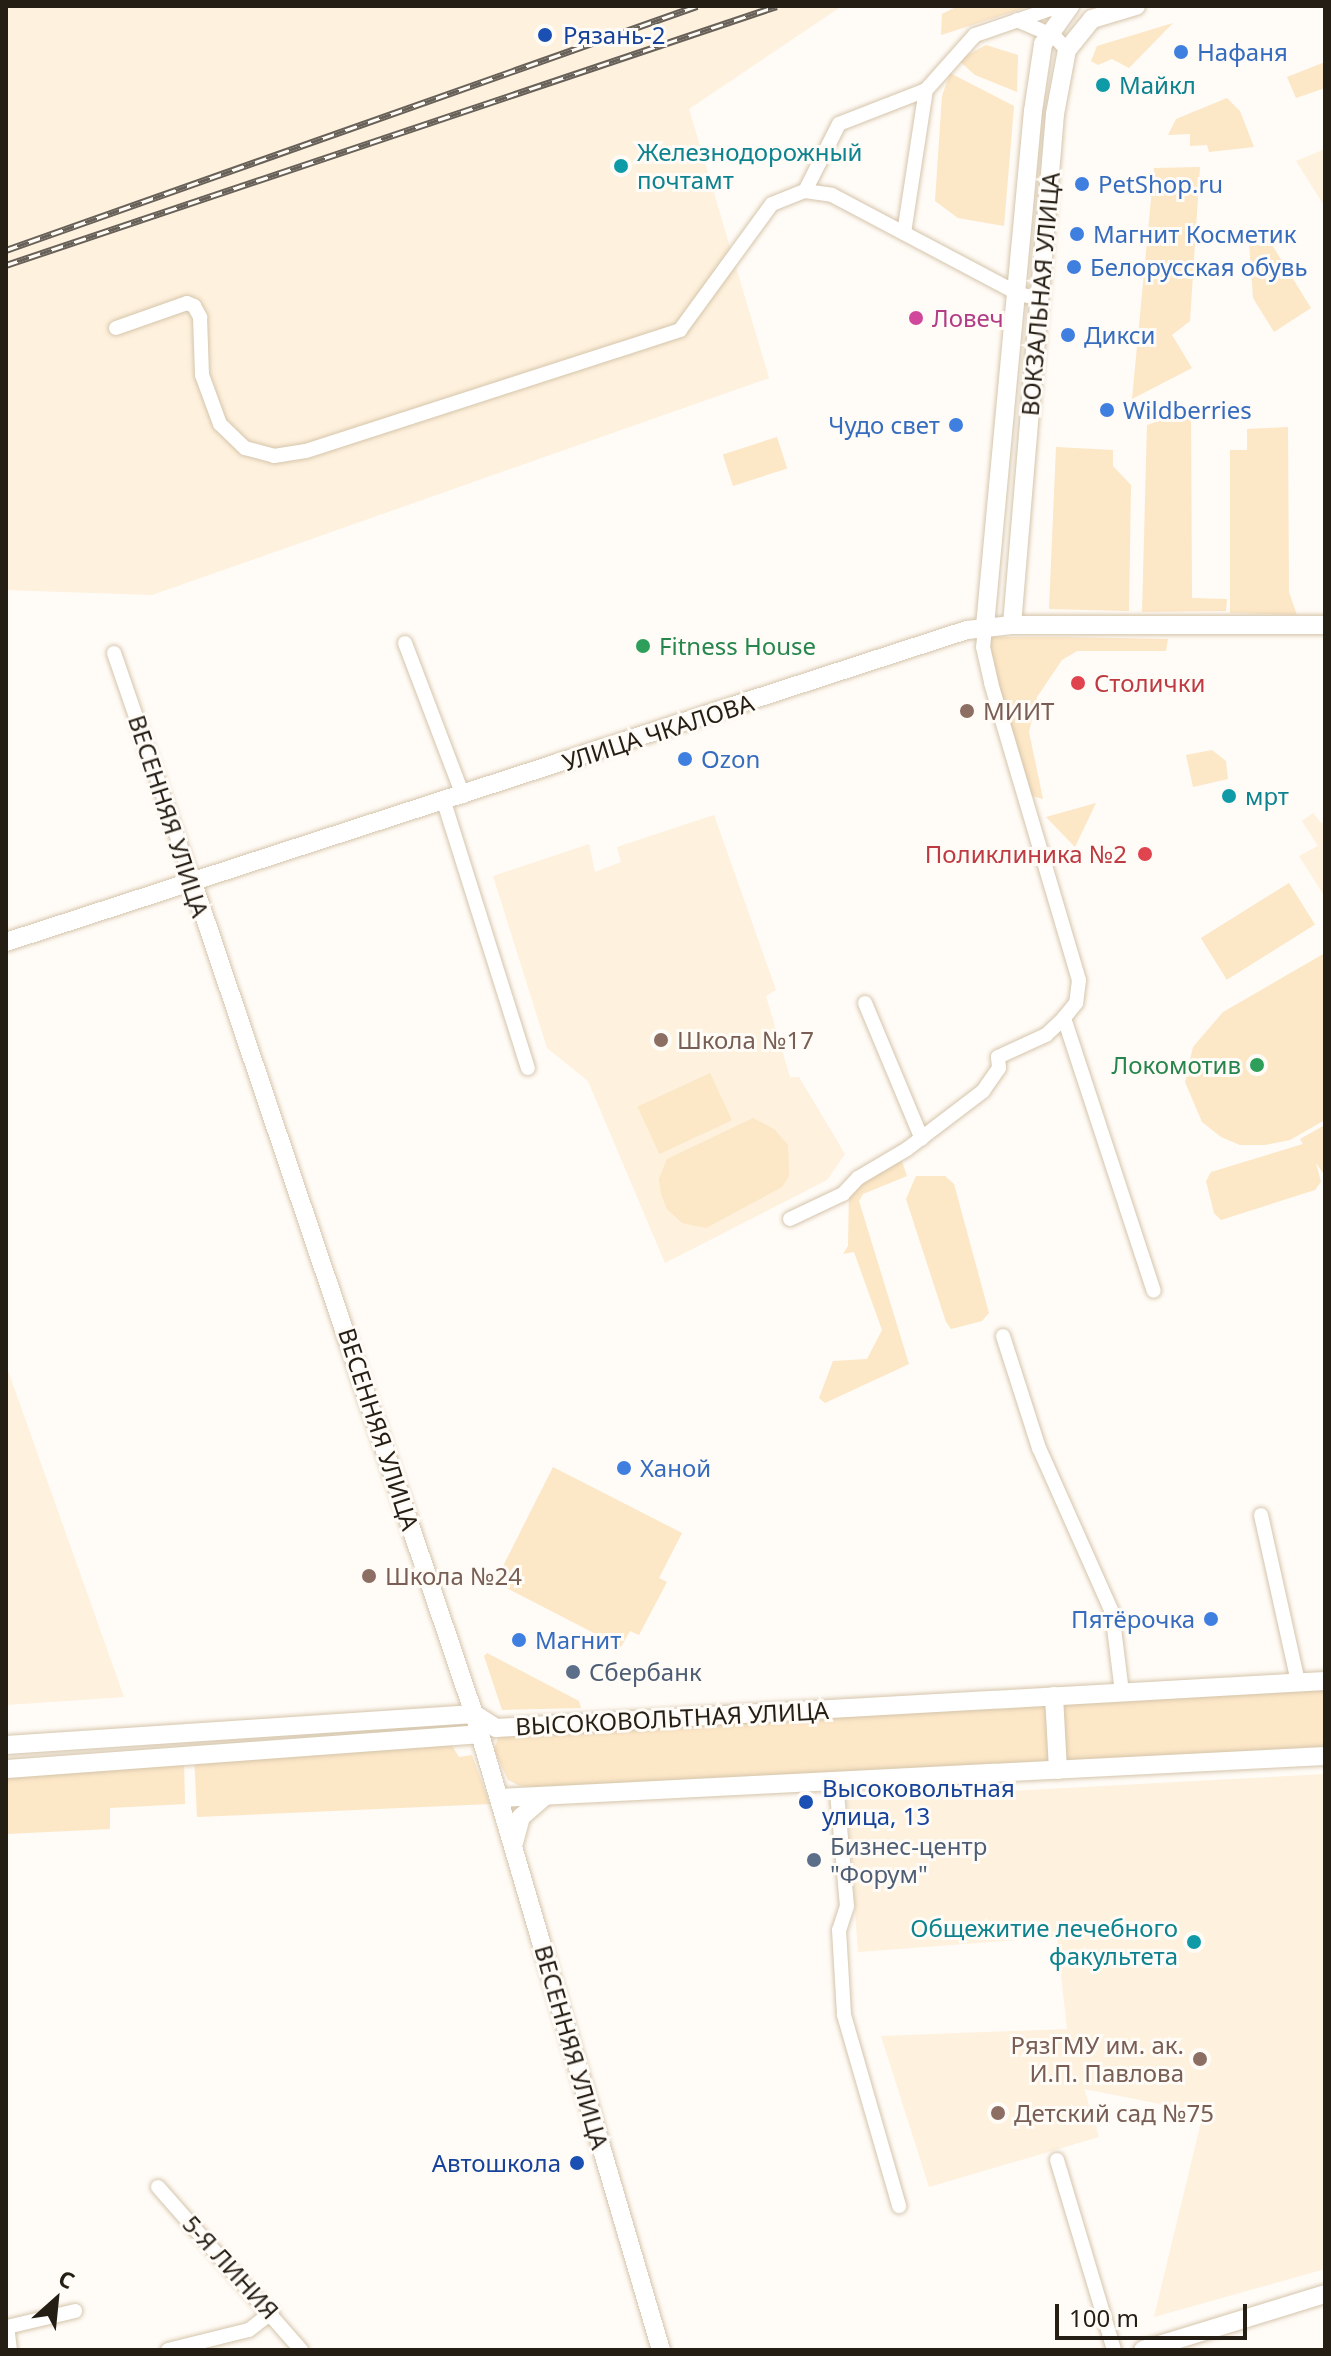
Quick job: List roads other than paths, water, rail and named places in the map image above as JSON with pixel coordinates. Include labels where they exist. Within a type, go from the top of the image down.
[{"type":"street","points":[[805,191],[839,124],[926,90],[966,41],[1059,6]]},
{"type":"street","name":"ВОКЗАЛЬНАЯ УЛИЦА","points":[[985,626],[1019,294],[1033,111],[1048,33],[1070,6]]},
{"type":"street","name":"ВОКЗАЛЬНАЯ УЛИЦА","points":[[1012,625],[1055,114],[1067,50],[1092,19],[1136,6]]},
{"type":"street","points":[[1017,20],[1048,33],[1067,50]]},
{"type":"street","points":[[904,233],[926,90]]},
{"type":"street","points":[[116,328],[187,303],[194,306],[200,317],[202,375],[220,424],[245,448],[274,456],[306,451],[680,330],[772,204],[805,191],[832,195],[1019,294],[1040,299]]},
{"type":"street","name":"УЛИЦА ЧКАЛОВА","points":[[6,942],[985,626],[1325,625]]},
{"type":"street","points":[[790,1219],[843,1194],[858,1178],[922,1139],[983,1091],[999,1068],[998,1057],[1046,1035],[1076,1003],[1079,980],[991,683],[983,647],[985,626]]},
{"type":"street","points":[[405,643],[463,796]]},
{"type":"street","name":"ВЕСЕННЯЯ УЛИЦА","points":[[114,653],[474,1714],[661,2350]]},
{"type":"street","points":[[444,802],[528,1068]]},
{"type":"street","points":[[865,1003],[922,1139]]},
{"type":"street","points":[[1064,1018],[1154,1291]]},
{"type":"street","points":[[1003,1336],[1039,1448],[1112,1612],[1122,1692]]},
{"type":"street","points":[[1261,1515],[1298,1682]]},
{"type":"street","name":"ВЫСОКОВОЛЬТНАЯ УЛИЦА","points":[[6,1745],[474,1714],[496,1728],[1325,1681]]},
{"type":"street","points":[[1054,1696],[1058,1770]]},
{"type":"street","name":"ВЫСОКОВОЛЬТНАЯ УЛИЦА","points":[[6,1769],[480,1734]]},
{"type":"street","points":[[499,1798],[1325,1756]]},
{"type":"street","points":[[836,1781],[847,1906],[839,1930],[844,2015],[899,2206]]},
{"type":"street","points":[[514,1850],[521,1817],[545,1796]]},
{"type":"street","points":[[1057,2160],[1114,2350]]},
{"type":"street","name":"5-Я ЛИНИЯ","points":[[158,2187],[272,2312],[301,2350]]},
{"type":"street","points":[[1143,2350],[1325,2294]]},
{"type":"street","points":[[10,2350],[7,2327],[75,2311]]},
{"type":"street","points":[[168,2350],[249,2330],[272,2312]]},
{"type":"railway","points":[[6,250],[697,6]]},
{"type":"railway","points":[[6,265],[777,6]]},
{"type":"place","name":"Рязань-2","points":[[545,35]]},
{"type":"place","name":"Нафаня","points":[[1181,52]]},
{"type":"place","name":"Майкл","points":[[1103,85]]},
{"type":"place","name":"Железнодорожный почтамт","points":[[621,166]]},
{"type":"place","name":"PetShop.ru","points":[[1082,184]]},
{"type":"place","name":"Магнит Косметик","points":[[1077,234]]},
{"type":"place","name":"Белорусская обувь","points":[[1074,267]]},
{"type":"place","name":"Ловеч","points":[[916,318]]},
{"type":"place","name":"Дикси","points":[[1068,335]]},
{"type":"place","name":"Wildberries","points":[[1107,410]]},
{"type":"place","name":"Чудо свет","points":[[956,425]]},
{"type":"place","name":"Fitness House","points":[[643,646]]},
{"type":"place","name":"Столички","points":[[1078,683]]},
{"type":"place","name":"МИИТ","points":[[967,711]]},
{"type":"place","name":"Ozon","points":[[685,759]]},
{"type":"place","name":"мрт","points":[[1229,796]]},
{"type":"place","name":"Поликлиника №2","points":[[1145,854]]},
{"type":"place","name":"Школа №17","points":[[661,1040]]},
{"type":"place","name":"Локомотив","points":[[1257,1065]]},
{"type":"place","name":"Ханой","points":[[624,1468]]},
{"type":"place","name":"Школа №24","points":[[369,1576]]},
{"type":"place","name":"Пятёрочка","points":[[1211,1619]]},
{"type":"place","name":"Магнит","points":[[519,1640]]},
{"type":"place","name":"Сбербанк","points":[[573,1672]]},
{"type":"place","name":"Высоковольтная улица, 13","points":[[806,1802]]},
{"type":"place","name":"Бизнес-центр \"Форум\"","points":[[814,1860]]},
{"type":"place","name":"Общежитие лечебного факультета","points":[[1194,1942]]},
{"type":"place","name":"РязГМУ им. ак. И.П. Павлова","points":[[1200,2059]]},
{"type":"place","name":"Детский сад №75","points":[[998,2113]]},
{"type":"place","name":"Автошкола","points":[[577,2163]]}]
